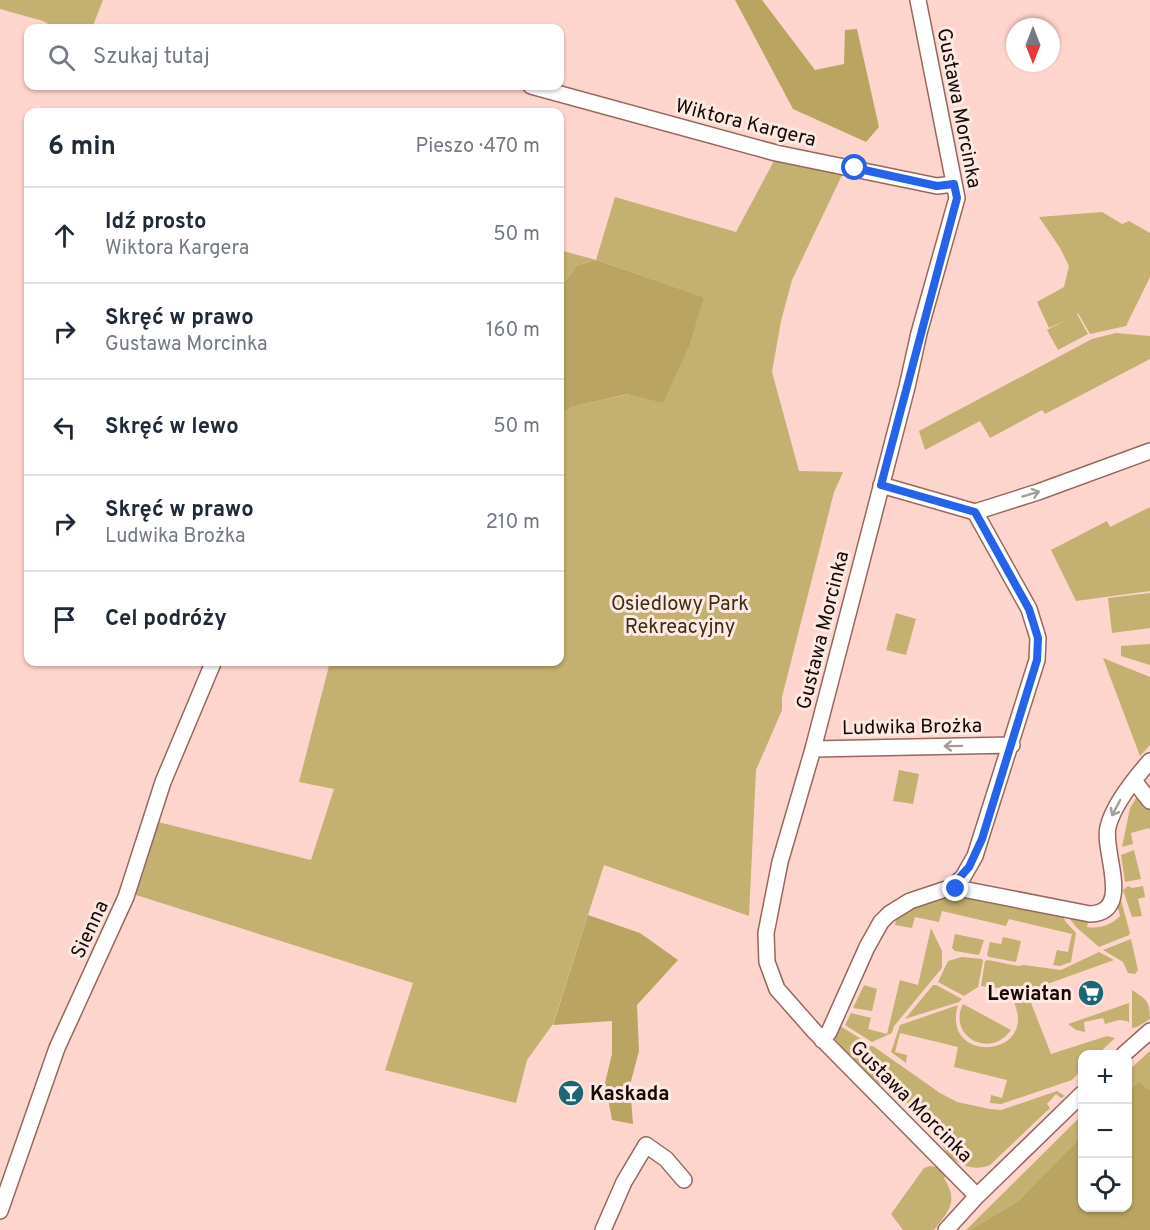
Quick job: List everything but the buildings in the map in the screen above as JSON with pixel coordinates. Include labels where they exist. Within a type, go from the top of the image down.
[{"type":"street","name":"Gustawa Morcinka","points":[[918,0],[957,198],[813,749],[780,862],[766,933],[767,963],[777,989],[822,1040],[977,1196]]},
{"type":"street","name":"Wiktora Kargera","points":[[546,90],[776,153],[855,168],[912,182],[937,186],[954,184]]},
{"type":"street","points":[[881,485],[975,512],[1038,492],[1150,451]]},
{"type":"street","points":[[822,1040],[829,1032],[881,922],[910,901],[951,887],[963,877],[975,856],[1037,660],[1038,638],[1029,609],[975,512]]},
{"type":"street","name":"Sienna","points":[[0,1210],[57,1048],[126,897],[163,782],[212,666]]},
{"type":"street","name":"Ludwika Brożka","points":[[813,749],[1012,745]]},
{"type":"street","points":[[951,887],[1090,914],[1101,912],[1109,906],[1114,889],[1107,830],[1113,810],[1150,761]]},
{"type":"street","points":[[1135,782],[1150,801]]},
{"type":"street","points":[[1129,1050],[1150,1031]]},
{"type":"street","points":[[946,1230],[977,1196],[1078,1099]]},
{"type":"street","points":[[603,1230],[624,1182],[646,1144],[666,1159],[684,1180]]},
{"type":"green space","points":[[0,0],[103,0],[94,24],[48,24],[0,9]]},
{"type":"green space","name":"Osiedlowy Park Rekreacyjny","points":[[775,159],[844,171],[792,280],[781,321],[772,372],[799,471],[843,472],[834,492],[782,697],[782,710],[756,770],[749,916],[604,865],[553,1024],[527,1060],[516,1103],[385,1070],[413,983],[133,894],[158,822],[311,860],[334,789],[299,782],[329,666],[564,666],[564,413],[571,407],[629,394],[704,297],[596,260],[615,197],[736,232]]},
{"type":"green space","points":[[1102,212],[1122,224],[1129,221],[1150,233],[1150,277],[1126,326],[1090,334],[1078,313],[1088,334],[1058,350],[1047,330],[1066,320],[1049,328],[1037,302],[1064,287],[1069,266],[1039,217]]},
{"type":"green space","points":[[564,251],[596,260],[576,266],[564,283]]},
{"type":"green space","points":[[1116,333],[1150,336],[1150,359],[1045,414],[1042,410],[990,438],[980,421],[925,450],[919,431],[1092,339]]},
{"type":"green space","points":[[1150,507],[1150,591],[1076,601],[1051,550],[1107,521],[1110,527]]},
{"type":"green space","points":[[1150,593],[1150,628],[1112,633],[1108,598]]},
{"type":"green space","points":[[896,613],[916,619],[906,655],[886,650]]},
{"type":"green space","points":[[1150,644],[1150,665],[1121,656],[1121,646]]},
{"type":"green space","points":[[1103,658],[1150,677],[1150,745],[1140,756]]},
{"type":"green space","points":[[899,770],[919,774],[913,804],[893,801]]},
{"type":"green space","points":[[1138,795],[1150,807],[1150,831],[1149,828],[1131,833],[1133,844],[1122,847],[1130,808]]},
{"type":"green space","points":[[1134,850],[1141,879],[1125,882],[1121,855]]},
{"type":"green space","points":[[1128,886],[1132,888],[1143,886],[1145,897],[1138,899],[1142,916],[1132,917],[1123,890]]},
{"type":"green space","points":[[1119,893],[1130,933],[1099,947],[1076,927],[1067,915],[1089,917],[1087,927],[1101,927],[1109,924],[1120,916],[1116,900]]},
{"type":"green space","points":[[954,894],[1062,913],[1065,921],[1076,933],[1071,962],[1060,966],[1053,965],[1057,950],[1068,952],[1072,934],[1009,919],[1006,926],[942,911],[939,922],[915,917],[912,928],[895,925],[897,913]]},
{"type":"green space","points":[[931,928],[942,951],[942,968],[894,1026],[892,1033],[872,1042],[845,1025],[851,1013],[871,1018],[868,1029],[887,1034],[900,980],[918,985]]},
{"type":"green space","points":[[955,934],[984,940],[979,955],[955,951],[952,948]]},
{"type":"green space","points":[[1003,937],[1021,941],[1016,962],[987,955],[990,942],[1001,944]]},
{"type":"green space","points":[[1131,939],[1138,970],[1135,974],[1128,973],[1123,962],[1103,950]]},
{"type":"green space","points":[[1099,952],[1114,960],[1011,997],[999,988],[981,986],[985,961],[988,960],[1018,966],[1061,970]]},
{"type":"green space","points":[[962,957],[983,961],[978,987],[964,996],[938,982],[948,961]]},
{"type":"green space","points":[[864,985],[877,989],[872,1011],[853,1008]]},
{"type":"green space","points":[[933,985],[962,999],[959,1002],[905,1019]]},
{"type":"green space","points":[[1132,990],[1146,1001],[1150,1019],[1132,1028]]},
{"type":"green space","points":[[1028,995],[1051,1054],[1107,1036],[1115,1038],[1102,1050],[1078,1050],[1078,1073],[1072,1080],[1001,1104],[990,1103],[991,1095],[1002,1098],[1007,1080],[954,1067],[958,1047],[900,1033],[895,1052],[907,1055],[906,1063],[891,1052],[900,1025],[958,1005],[956,1024],[963,1038],[975,1045],[989,1047],[1003,1043],[1014,1034],[1018,1020],[1013,1000]]},
{"type":"green space","points":[[1129,1003],[1129,1023],[1119,1020],[1105,1024],[1103,1018],[1084,1022],[1085,1032],[1076,1030],[1068,1024]]},
{"type":"green space","points":[[963,1004],[1011,1030],[1002,1039],[992,1043],[973,1040],[961,1026],[960,1016]]},
{"type":"green space","points":[[837,1024],[866,1044],[850,1055],[832,1036]]},
{"type":"green space","points":[[869,1046],[873,1046],[940,1093],[957,1102],[1001,1110],[1057,1091],[1065,1096],[1061,1098],[1056,1094],[1047,1104],[1050,1108],[990,1165],[974,1168],[966,1166],[946,1152],[940,1136],[888,1084],[879,1084],[853,1058]]},
{"type":"green space","points":[[1150,1051],[1150,1090],[1138,1081],[1132,1087],[1132,1067]]},
{"type":"green space","points":[[1078,1119],[1078,1140],[1018,1201],[970,1230],[966,1230]]},
{"type":"green space","points":[[937,1167],[947,1175],[944,1178],[951,1193],[948,1211],[934,1230],[903,1230],[891,1214],[924,1168]]},
{"type":"shaded area","points":[[735,0],[762,0],[815,70],[844,64],[845,30],[857,29],[879,127],[866,142],[793,109]]},
{"type":"shaded area","points":[[596,260],[704,297],[689,346],[663,403],[628,394],[571,407],[564,413],[564,283],[576,266]]},
{"type":"shaded area","points":[[588,915],[640,933],[678,960],[637,1005],[639,1051],[630,1085],[633,1124],[612,1120],[605,1083],[612,1054],[612,1021],[553,1025]]},
{"type":"shaded area","points":[[1138,1081],[1150,1090],[1150,1230],[970,1230],[1018,1201],[1078,1140],[1078,1212],[1132,1212],[1132,1087]]},
{"type":"place","name":"Lewiatan","points":[[1091,993]]},
{"type":"place","name":"Kaskada","points":[[571,1093]]},
{"type":"route","points":[[855,168],[912,182],[937,186],[954,184],[957,198],[938,262],[908,387],[881,485],[975,512],[1029,609],[1038,638],[1037,660],[982,839],[963,877],[951,887],[956,889]]}]
